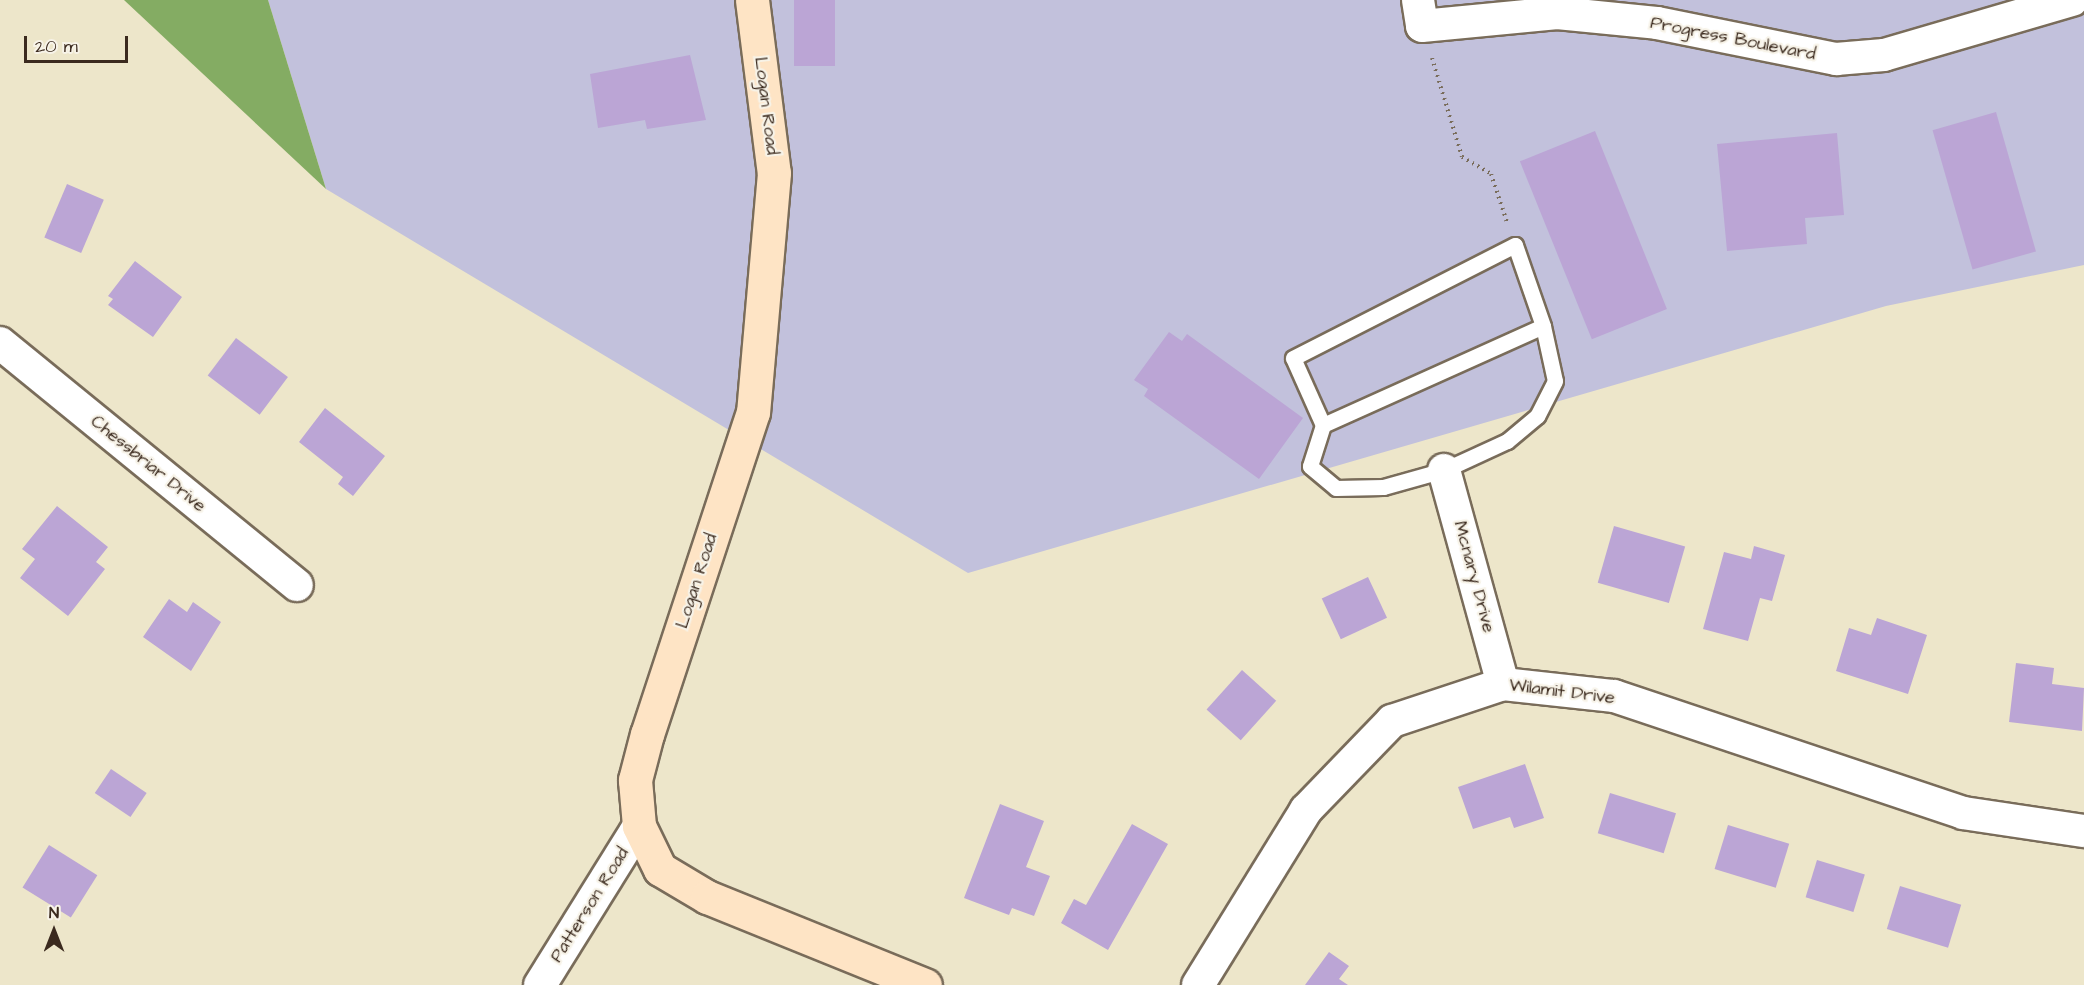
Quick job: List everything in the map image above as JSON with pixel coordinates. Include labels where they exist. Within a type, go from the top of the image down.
[{"type":"street","name":"Logan Road","points":[[752,0],[774,173],[753,412],[634,780],[639,826],[660,869],[707,897],[879,977],[925,985]]},
{"type":"street","name":"Progress Boulevard","points":[[1420,13],[1557,13],[1657,23],[1836,59],[1884,55],[2073,0]]},
{"type":"street","name":"Chessbriar Drive","points":[[0,343],[297,585]]},
{"type":"street","name":"Mcnary Drive","points":[[1444,470],[1503,684]]},
{"type":"street","name":"Wilamit Drive","points":[[1198,985],[1306,810],[1392,721],[1503,684],[1614,696],[1963,813],[2084,831]]},
{"type":"street","name":"Patterson Road","points":[[540,985],[639,826]]},
{"type":"lane","points":[[1515,245],[1542,326],[1555,381],[1537,416],[1508,441],[1444,470],[1383,487],[1336,488],[1310,466],[1323,425],[1293,358],[1515,245]]},
{"type":"lane","points":[[1323,425],[1542,326]]},
{"type":"path","points":[[1420,13],[1462,157],[1491,174],[1515,245]]},
{"type":"shaded area","points":[[268,0],[2084,0],[2084,265],[1886,306],[968,573],[326,189]]},
{"type":"green space","points":[[124,0],[268,0],[326,189]]},
{"type":"building","points":[[794,0],[835,0],[835,66],[794,66]]},
{"type":"building","points":[[690,55],[706,120],[647,129],[645,120],[598,128],[590,74]]},
{"type":"building","points":[[1996,112],[2036,251],[1973,270],[1933,130]]},
{"type":"building","points":[[1595,131],[1667,309],[1592,339],[1520,161]]},
{"type":"building","points":[[1837,133],[1844,215],[1805,218],[1807,244],[1727,251],[1717,144]]},
{"type":"building","points":[[67,184],[104,200],[81,253],[44,237]]},
{"type":"building","points":[[135,261],[182,297],[153,337],[108,305],[113,299],[108,296]]},
{"type":"building","points":[[1169,332],[1182,341],[1187,334],[1303,418],[1259,479],[1144,396],[1148,389],[1134,380]]},
{"type":"building","points":[[236,338],[288,377],[260,415],[208,376]]},
{"type":"building","points":[[325,408],[385,456],[353,496],[338,484],[343,477],[299,442]]},
{"type":"building","points":[[57,506],[108,547],[96,562],[105,569],[68,616],[20,578],[35,559],[22,549]]},
{"type":"building","points":[[1614,526],[1685,546],[1669,603],[1598,583]]},
{"type":"building","points":[[1754,546],[1785,555],[1772,601],[1760,598],[1748,641],[1703,629],[1724,552],[1751,559]]},
{"type":"building","points":[[1368,577],[1387,618],[1341,639],[1322,599]]},
{"type":"building","points":[[169,599],[187,612],[193,602],[221,622],[191,671],[143,637]]},
{"type":"building","points":[[1877,618],[1927,635],[1908,694],[1836,671],[1849,628],[1871,635]]},
{"type":"building","points":[[2016,663],[2054,668],[2052,684],[2084,688],[2082,731],[2009,722]]},
{"type":"building","points":[[1242,670],[1276,701],[1241,740],[1207,709]]},
{"type":"building","points":[[1525,764],[1544,818],[1514,828],[1510,817],[1473,829],[1458,787]]},
{"type":"building","points":[[111,769],[147,793],[130,817],[95,793]]},
{"type":"building","points":[[1610,793],[1676,813],[1664,853],[1598,833]]},
{"type":"building","points":[[1000,804],[1044,821],[1026,867],[1050,876],[1034,916],[1012,908],[1009,915],[964,898]]},
{"type":"building","points":[[1132,824],[1168,844],[1108,950],[1061,923],[1074,899],[1086,905]]},
{"type":"building","points":[[1728,825],[1789,844],[1776,888],[1715,869]]},
{"type":"building","points":[[49,845],[97,875],[71,918],[23,887]]},
{"type":"building","points":[[1817,860],[1865,875],[1853,912],[1806,897]]},
{"type":"building","points":[[1900,886],[1961,905],[1948,948],[1887,929]]},
{"type":"building","points":[[1329,952],[1349,966],[1339,979],[1348,985],[1305,985]]}]
